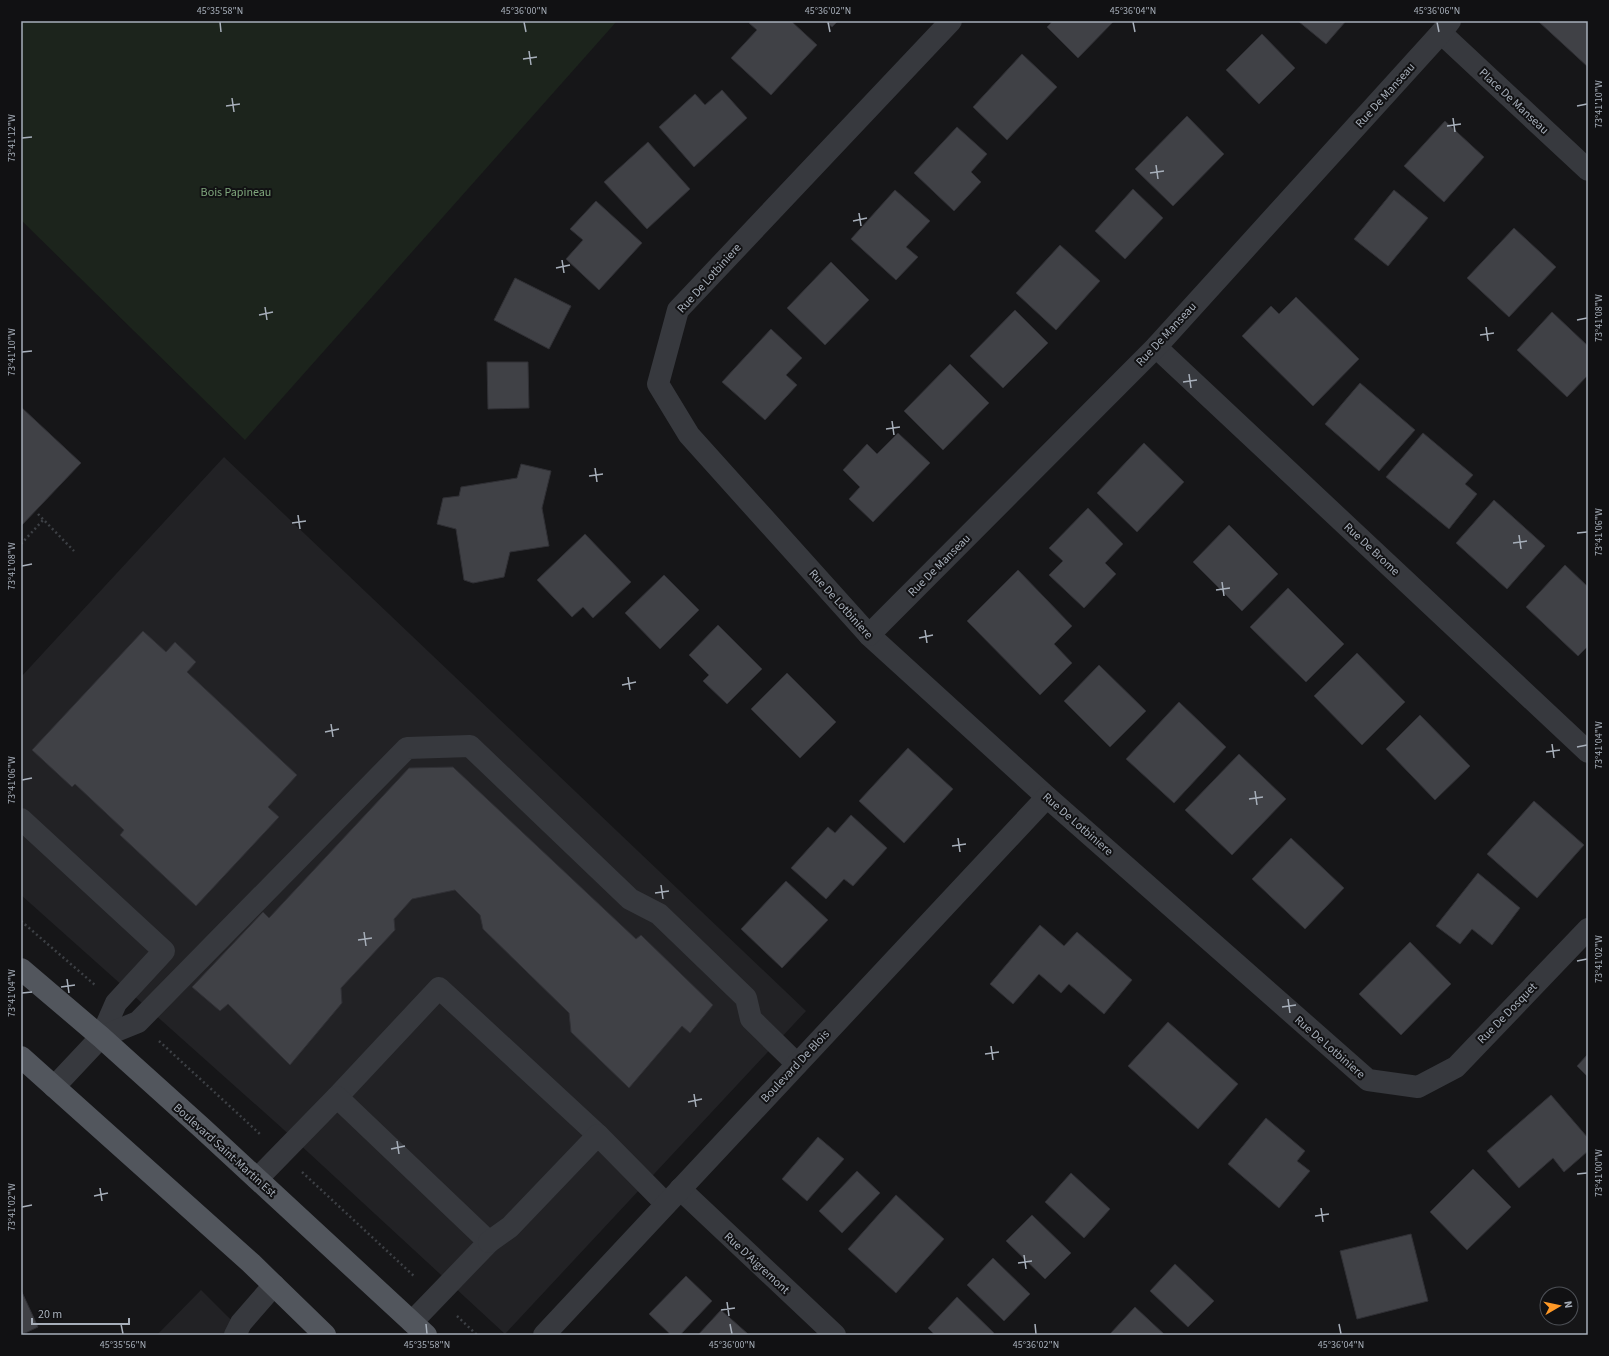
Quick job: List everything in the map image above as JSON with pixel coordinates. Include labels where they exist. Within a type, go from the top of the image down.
[{"type":"main road","name":"Boulevard Saint-Martin Est","points":[[21,969],[101,1037],[419,1328]]},
{"type":"main road","points":[[21,1057],[274,1285],[325,1335]]},
{"type":"street","name":"Rue De Lotbiniere","points":[[951,21],[678,310],[658,384],[689,435],[869,635],[1047,797],[1368,1080],[1418,1087]]},
{"type":"street","name":"Rue De Manseau","points":[[869,635],[1156,347],[1445,27]]},
{"type":"street","name":"Place De Manseau","points":[[1445,27],[1588,170]]},
{"type":"street","name":"Rue De Brome","points":[[1156,347],[1588,752]]},
{"type":"street","points":[[101,1037],[138,1022],[407,748],[470,746],[630,899],[659,914],[746,998],[751,1019],[797,1064]]},
{"type":"street","name":"Boulevard De Blois","points":[[544,1335],[1047,797]]},
{"type":"street","points":[[21,819],[164,951],[116,1003],[101,1037],[54,1087]]},
{"type":"street","name":"Rue De Dosquet","points":[[1418,1087],[1456,1067],[1588,929]]},
{"type":"street","name":"Rue D'Aigremont","points":[[337,1097],[439,988],[598,1135],[673,1196],[835,1335]]},
{"type":"street","points":[[257,1179],[337,1097],[489,1242]]},
{"type":"street","points":[[419,1328],[489,1242],[510,1226],[598,1135]]},
{"type":"street","points":[[235,1335],[241,1323],[274,1285]]},
{"type":"path","points":[[38,514],[74,550]]},
{"type":"path","points":[[21,544],[44,519]]},
{"type":"path","points":[[21,921],[97,986]]},
{"type":"path","points":[[158,1040],[266,1140]]},
{"type":"path","points":[[300,1171],[418,1280]]},
{"type":"path","points":[[452,1312],[477,1335]]},
{"type":"shaded area","points":[[224,457],[806,1011],[505,1334],[283,1129],[21,895],[21,677]]},
{"type":"shaded area","points":[[201,1290],[226,1315],[247,1335],[157,1335]]},
{"type":"green space","name":"Bois Papineau","points":[[21,21],[617,21],[245,440],[21,220]]},
{"type":"building","points":[[751,21],[791,21],[817,45],[771,95],[731,58],[757,30],[749,23]]},
{"type":"building","points":[[825,21],[838,21],[832,27]]},
{"type":"building","points":[[1053,21],[1114,21],[1078,58],[1047,27]]},
{"type":"building","points":[[1298,21],[1346,21],[1326,44]]},
{"type":"building","points":[[1538,21],[1588,21],[1588,67]]},
{"type":"building","points":[[1262,34],[1295,68],[1259,104],[1226,70]]},
{"type":"building","points":[[1022,54],[1057,87],[1007,140],[973,107]]},
{"type":"building","points":[[722,90],[747,118],[694,167],[659,127],[695,94],[705,105]]},
{"type":"building","points":[[1187,116],[1224,154],[1173,206],[1135,169]]},
{"type":"building","points":[[1445,121],[1484,157],[1444,202],[1404,166]]},
{"type":"building","points":[[957,127],[987,154],[971,172],[981,182],[954,211],[914,173]]},
{"type":"building","points":[[648,142],[690,189],[647,229],[604,182]]},
{"type":"building","points":[[1133,189],[1163,218],[1125,259],[1095,231]]},
{"type":"building","points":[[895,190],[930,221],[906,247],[918,257],[896,280],[851,239]]},
{"type":"building","points":[[1394,190],[1428,218],[1388,266],[1354,239]]},
{"type":"building","points":[[596,201],[642,243],[599,290],[566,259],[583,240],[570,229]]},
{"type":"building","points":[[1514,228],[1556,267],[1509,317],[1467,278]]},
{"type":"building","points":[[1060,245],[1100,281],[1056,330],[1016,293]]},
{"type":"building","points":[[831,262],[869,300],[825,345],[787,308]]},
{"type":"building","points":[[515,278],[571,306],[549,349],[494,320]]},
{"type":"building","points":[[1296,297],[1359,359],[1313,406],[1242,336],[1271,306],[1279,314]]},
{"type":"building","points":[[1015,310],[1048,343],[1003,388],[970,356]]},
{"type":"building","points":[[1552,312],[1588,346],[1588,375],[1567,397],[1517,350]]},
{"type":"building","points":[[771,329],[802,358],[786,375],[797,385],[765,420],[722,382]]},
{"type":"building","points":[[487,362],[528,362],[529,408],[488,409]]},
{"type":"building","points":[[950,364],[989,403],[943,450],[904,411]]},
{"type":"building","points":[[1360,383],[1415,430],[1379,471],[1325,424]]},
{"type":"building","points":[[21,407],[81,463],[21,526]]},
{"type":"building","points":[[898,433],[930,463],[873,522],[849,499],[860,487],[843,470],[867,444],[877,454]]},
{"type":"building","points":[[1423,433],[1473,475],[1465,484],[1477,494],[1449,529],[1386,477]]},
{"type":"building","points":[[1144,443],[1184,482],[1137,532],[1097,493]]},
{"type":"building","points":[[521,464],[551,471],[542,508],[549,546],[510,552],[504,577],[473,583],[464,580],[456,529],[437,524],[443,498],[459,496],[461,487],[517,478]]},
{"type":"building","points":[[1494,500],[1545,546],[1507,589],[1456,543]]},
{"type":"building","points":[[1088,508],[1123,544],[1105,563],[1116,574],[1084,608],[1049,575],[1063,561],[1049,548]]},
{"type":"building","points":[[1229,525],[1278,574],[1242,611],[1193,562]]},
{"type":"building","points":[[585,534],[631,582],[593,618],[583,607],[572,617],[537,580]]},
{"type":"building","points":[[1565,565],[1588,587],[1588,646],[1578,656],[1526,607]]},
{"type":"building","points":[[1018,570],[1072,626],[1054,644],[1072,663],[1040,695],[967,621]]},
{"type":"building","points":[[664,575],[699,610],[660,649],[625,613]]},
{"type":"building","points":[[1288,588],[1344,644],[1306,682],[1250,627]]},
{"type":"building","points":[[718,625],[762,669],[727,704],[703,681],[709,675],[689,655]]},
{"type":"building","points":[[143,631],[166,652],[175,642],[196,662],[187,672],[297,775],[268,807],[279,817],[196,906],[120,835],[124,830],[75,784],[72,787],[32,750]]},
{"type":"building","points":[[1357,653],[1405,702],[1362,745],[1314,696]]},
{"type":"building","points":[[1099,665],[1146,711],[1110,747],[1064,701]]},
{"type":"building","points":[[787,673],[836,722],[800,758],[751,709]]},
{"type":"building","points":[[1179,702],[1226,747],[1174,803],[1126,759]]},
{"type":"building","points":[[1420,715],[1470,766],[1435,800],[1386,749]]},
{"type":"building","points":[[908,748],[953,789],[904,843],[859,801]]},
{"type":"building","points":[[1239,754],[1286,799],[1232,855],[1185,810]]},
{"type":"building","points":[[453,767],[636,939],[641,935],[713,1005],[690,1033],[682,1026],[629,1088],[571,1032],[569,1013],[483,929],[480,915],[455,890],[412,899],[394,919],[395,930],[341,988],[342,1003],[290,1065],[228,1004],[220,1011],[192,987],[263,912],[269,918],[409,768]]},
{"type":"building","points":[[1534,801],[1584,845],[1537,898],[1487,854]]},
{"type":"building","points":[[851,815],[887,848],[853,886],[844,879],[826,899],[791,868],[828,827],[835,833]]},
{"type":"building","points":[[1291,838],[1344,888],[1305,929],[1252,879]]},
{"type":"building","points":[[1478,873],[1520,908],[1492,945],[1472,929],[1460,944],[1436,926]]},
{"type":"building","points":[[786,881],[828,920],[782,968],[741,929]]},
{"type":"building","points":[[1040,925],[1064,946],[1077,932],[1132,980],[1104,1014],[1069,984],[1061,993],[1039,974],[1013,1004],[990,984]]},
{"type":"building","points":[[1410,942],[1451,984],[1401,1035],[1359,994]]},
{"type":"building","points":[[1168,1022],[1238,1084],[1198,1129],[1128,1066]]},
{"type":"building","points":[[1588,1054],[1588,1077],[1577,1066]]},
{"type":"building","points":[[1551,1095],[1588,1138],[1588,1151],[1564,1172],[1553,1158],[1519,1188],[1487,1151]]},
{"type":"building","points":[[1266,1118],[1305,1151],[1297,1161],[1310,1171],[1279,1208],[1228,1164]]},
{"type":"building","points":[[818,1137],[844,1159],[807,1201],[782,1179]]},
{"type":"building","points":[[1473,1169],[1511,1207],[1467,1250],[1430,1212]]},
{"type":"building","points":[[857,1171],[880,1193],[842,1233],[819,1211]]},
{"type":"building","points":[[1071,1173],[1110,1209],[1084,1238],[1045,1202]]},
{"type":"building","points":[[896,1195],[944,1239],[896,1293],[848,1249]]},
{"type":"building","points":[[1032,1215],[1071,1253],[1045,1279],[1006,1241]]},
{"type":"building","points":[[1411,1234],[1428,1301],[1357,1319],[1340,1251]]},
{"type":"building","points":[[993,1258],[1030,1294],[1004,1321],[967,1285]]},
{"type":"building","points":[[1175,1264],[1214,1301],[1188,1327],[1150,1291]]},
{"type":"building","points":[[686,1276],[712,1301],[680,1335],[671,1335],[649,1314]]},
{"type":"building","points":[[21,1290],[38,1327],[21,1335]]},
{"type":"building","points":[[957,1297],[994,1333],[993,1335],[935,1335],[928,1328]]},
{"type":"building","points":[[1135,1307],[1165,1335],[1110,1334]]},
{"type":"building","points":[[721,1310],[748,1334],[698,1335]]}]
